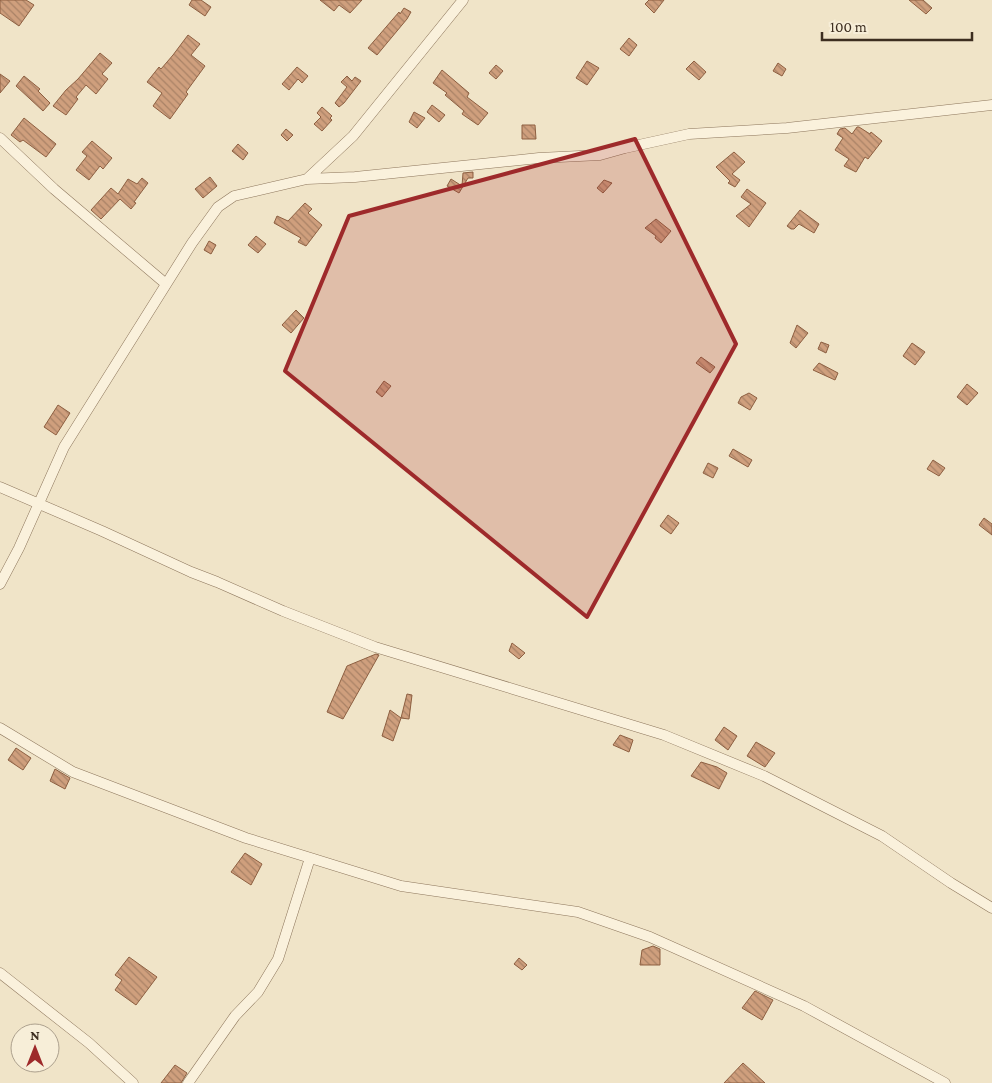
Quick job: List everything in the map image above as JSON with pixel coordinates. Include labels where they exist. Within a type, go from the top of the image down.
[{"type":"street","points":[[307,179],[353,136],[463,0]]},
{"type":"street","points":[[0,584],[19,548],[64,447],[166,284],[218,207],[234,196],[307,179],[355,177],[539,158],[600,155],[689,134],[787,128],[992,105]]},
{"type":"street","points":[[0,138],[54,189],[166,284]]},
{"type":"street","points":[[0,487],[191,572],[375,647],[664,735],[764,776],[882,836],[951,883],[992,908]]},
{"type":"street","points":[[0,728],[73,772],[246,838],[401,886],[578,912],[650,937],[804,1006],[945,1083]]},
{"type":"street","points":[[188,1083],[235,1016],[258,992],[278,959],[310,858]]},
{"type":"street","points":[[0,973],[89,1043],[134,1083]]},
{"type":"highlighted area","points":[[635,139],[736,344],[587,617],[285,371],[349,216]]},
{"type":"building","points":[[0,0],[26,0],[34,5],[19,26],[0,13]]},
{"type":"building","points":[[192,0],[201,0],[211,7],[205,16],[189,5]]},
{"type":"building","points":[[320,0],[362,0],[350,13],[339,5],[334,11]]},
{"type":"building","points":[[649,0],[664,0],[654,13],[645,4]]},
{"type":"building","points":[[909,0],[923,0],[932,8],[926,14]]},
{"type":"building","points":[[404,8],[411,12],[407,19],[377,55],[368,48]]},
{"type":"building","points":[[188,35],[200,44],[191,55],[205,66],[186,92],[188,94],[170,119],[153,106],[162,93],[147,82],[159,67],[161,69]]},
{"type":"building","points":[[629,38],[637,45],[629,56],[620,49]]},
{"type":"building","points":[[100,53],[112,63],[102,74],[108,79],[96,94],[86,85],[76,97],[78,99],[66,115],[53,106],[66,90]]},
{"type":"building","points":[[587,61],[599,68],[587,85],[576,78]]},
{"type":"building","points":[[694,61],[706,72],[699,80],[686,69]]},
{"type":"building","points":[[778,63],[786,69],[782,76],[773,71]]},
{"type":"building","points":[[496,65],[503,71],[496,79],[489,73]]},
{"type":"building","points":[[297,67],[308,76],[302,83],[298,79],[289,90],[282,84]]},
{"type":"building","points":[[442,70],[469,93],[467,97],[488,113],[478,125],[462,114],[464,111],[445,95],[447,93],[433,83]]},
{"type":"building","points":[[0,74],[10,81],[0,93]]},
{"type":"building","points":[[24,76],[40,89],[38,91],[50,103],[43,111],[16,86]]},
{"type":"building","points":[[347,76],[352,81],[355,77],[361,81],[339,107],[335,103],[347,87],[341,82]]},
{"type":"building","points":[[432,105],[445,115],[439,122],[427,112]]},
{"type":"building","points":[[322,107],[332,116],[330,118],[332,120],[322,131],[314,124],[321,117],[317,113]]},
{"type":"building","points":[[414,112],[425,118],[417,128],[409,122]]},
{"type":"building","points":[[24,118],[56,144],[46,157],[23,140],[20,142],[11,135]]},
{"type":"building","points":[[522,125],[535,125],[536,139],[522,139]]},
{"type":"building","points":[[857,127],[870,134],[871,132],[882,141],[868,159],[865,157],[856,172],[844,166],[849,159],[835,150],[843,138],[837,134],[840,129],[845,128],[852,134]]},
{"type":"building","points":[[286,129],[293,135],[287,141],[281,135]]},
{"type":"building","points":[[92,141],[112,158],[103,169],[100,166],[89,180],[76,170],[87,156],[82,152]]},
{"type":"building","points":[[238,144],[248,153],[243,160],[232,151]]},
{"type":"building","points":[[734,152],[745,162],[732,174],[740,180],[735,187],[728,183],[730,181],[716,167]]},
{"type":"building","points":[[473,172],[473,178],[468,178],[459,193],[447,186],[451,179],[462,186],[463,173]]},
{"type":"building","points":[[210,177],[217,186],[203,198],[195,189]]},
{"type":"building","points":[[142,178],[148,183],[131,209],[120,199],[101,219],[91,210],[111,188],[118,194],[128,179],[137,184]]},
{"type":"building","points":[[604,180],[612,183],[603,193],[597,188]]},
{"type":"building","points":[[747,189],[766,203],[749,227],[736,216],[751,204],[741,197]]},
{"type":"building","points":[[305,203],[312,209],[308,213],[322,225],[306,246],[298,242],[301,238],[274,223],[277,216],[288,221]]},
{"type":"building","points":[[800,210],[819,224],[814,233],[799,224],[794,229],[787,226]]},
{"type":"building","points":[[656,219],[671,231],[661,243],[655,238],[656,236],[645,228]]},
{"type":"building","points":[[256,236],[266,244],[258,253],[248,245]]},
{"type":"building","points":[[209,241],[216,245],[211,254],[204,250]]},
{"type":"building","points":[[296,310],[304,318],[291,333],[282,325]]},
{"type":"building","points":[[797,325],[808,333],[796,348],[790,343]]},
{"type":"building","points":[[821,342],[829,345],[826,353],[818,349]]},
{"type":"building","points":[[912,343],[925,352],[915,365],[903,356]]},
{"type":"building","points":[[701,357],[715,367],[710,373],[696,363]]},
{"type":"building","points":[[819,363],[838,373],[835,380],[813,370]]},
{"type":"building","points":[[384,381],[391,386],[382,397],[376,392]]},
{"type":"building","points":[[967,384],[978,393],[967,405],[957,397]]},
{"type":"building","points":[[749,393],[757,398],[750,410],[738,403],[741,397]]},
{"type":"building","points":[[58,405],[70,413],[56,435],[44,427]]},
{"type":"building","points":[[733,449],[752,460],[748,467],[729,456]]},
{"type":"building","points":[[933,460],[945,468],[939,476],[927,469]]},
{"type":"building","points":[[708,463],[718,468],[713,478],[703,473]]},
{"type":"building","points":[[668,515],[679,523],[671,534],[660,526]]},
{"type":"building","points":[[984,518],[992,524],[992,535],[979,525]]},
{"type":"building","points":[[512,643],[525,653],[519,659],[509,651]]},
{"type":"building","points":[[376,654],[379,655],[343,719],[327,712],[347,666]]},
{"type":"building","points":[[407,694],[412,695],[409,719],[401,718]]},
{"type":"building","points":[[390,710],[401,718],[393,741],[382,736]]},
{"type":"building","points":[[724,727],[737,736],[728,750],[715,740]]},
{"type":"building","points":[[620,735],[633,740],[629,752],[613,745]]},
{"type":"building","points":[[756,742],[775,753],[765,767],[747,756]]},
{"type":"building","points":[[16,748],[31,758],[23,770],[8,760]]},
{"type":"building","points":[[701,762],[717,767],[727,773],[719,789],[691,776]]},
{"type":"building","points":[[55,769],[70,778],[65,789],[50,781]]},
{"type":"building","points":[[245,853],[262,864],[251,885],[231,872]]},
{"type":"building","points":[[653,946],[660,949],[660,965],[640,965],[642,950]]},
{"type":"building","points":[[129,957],[157,977],[136,1005],[115,990],[122,980],[115,975]]},
{"type":"building","points":[[519,958],[527,965],[522,970],[514,964]]},
{"type":"building","points":[[755,991],[773,1000],[762,1020],[742,1008]]},
{"type":"building","points":[[743,1063],[765,1083],[724,1083]]},
{"type":"building","points":[[175,1065],[187,1073],[181,1083],[161,1083]]}]
